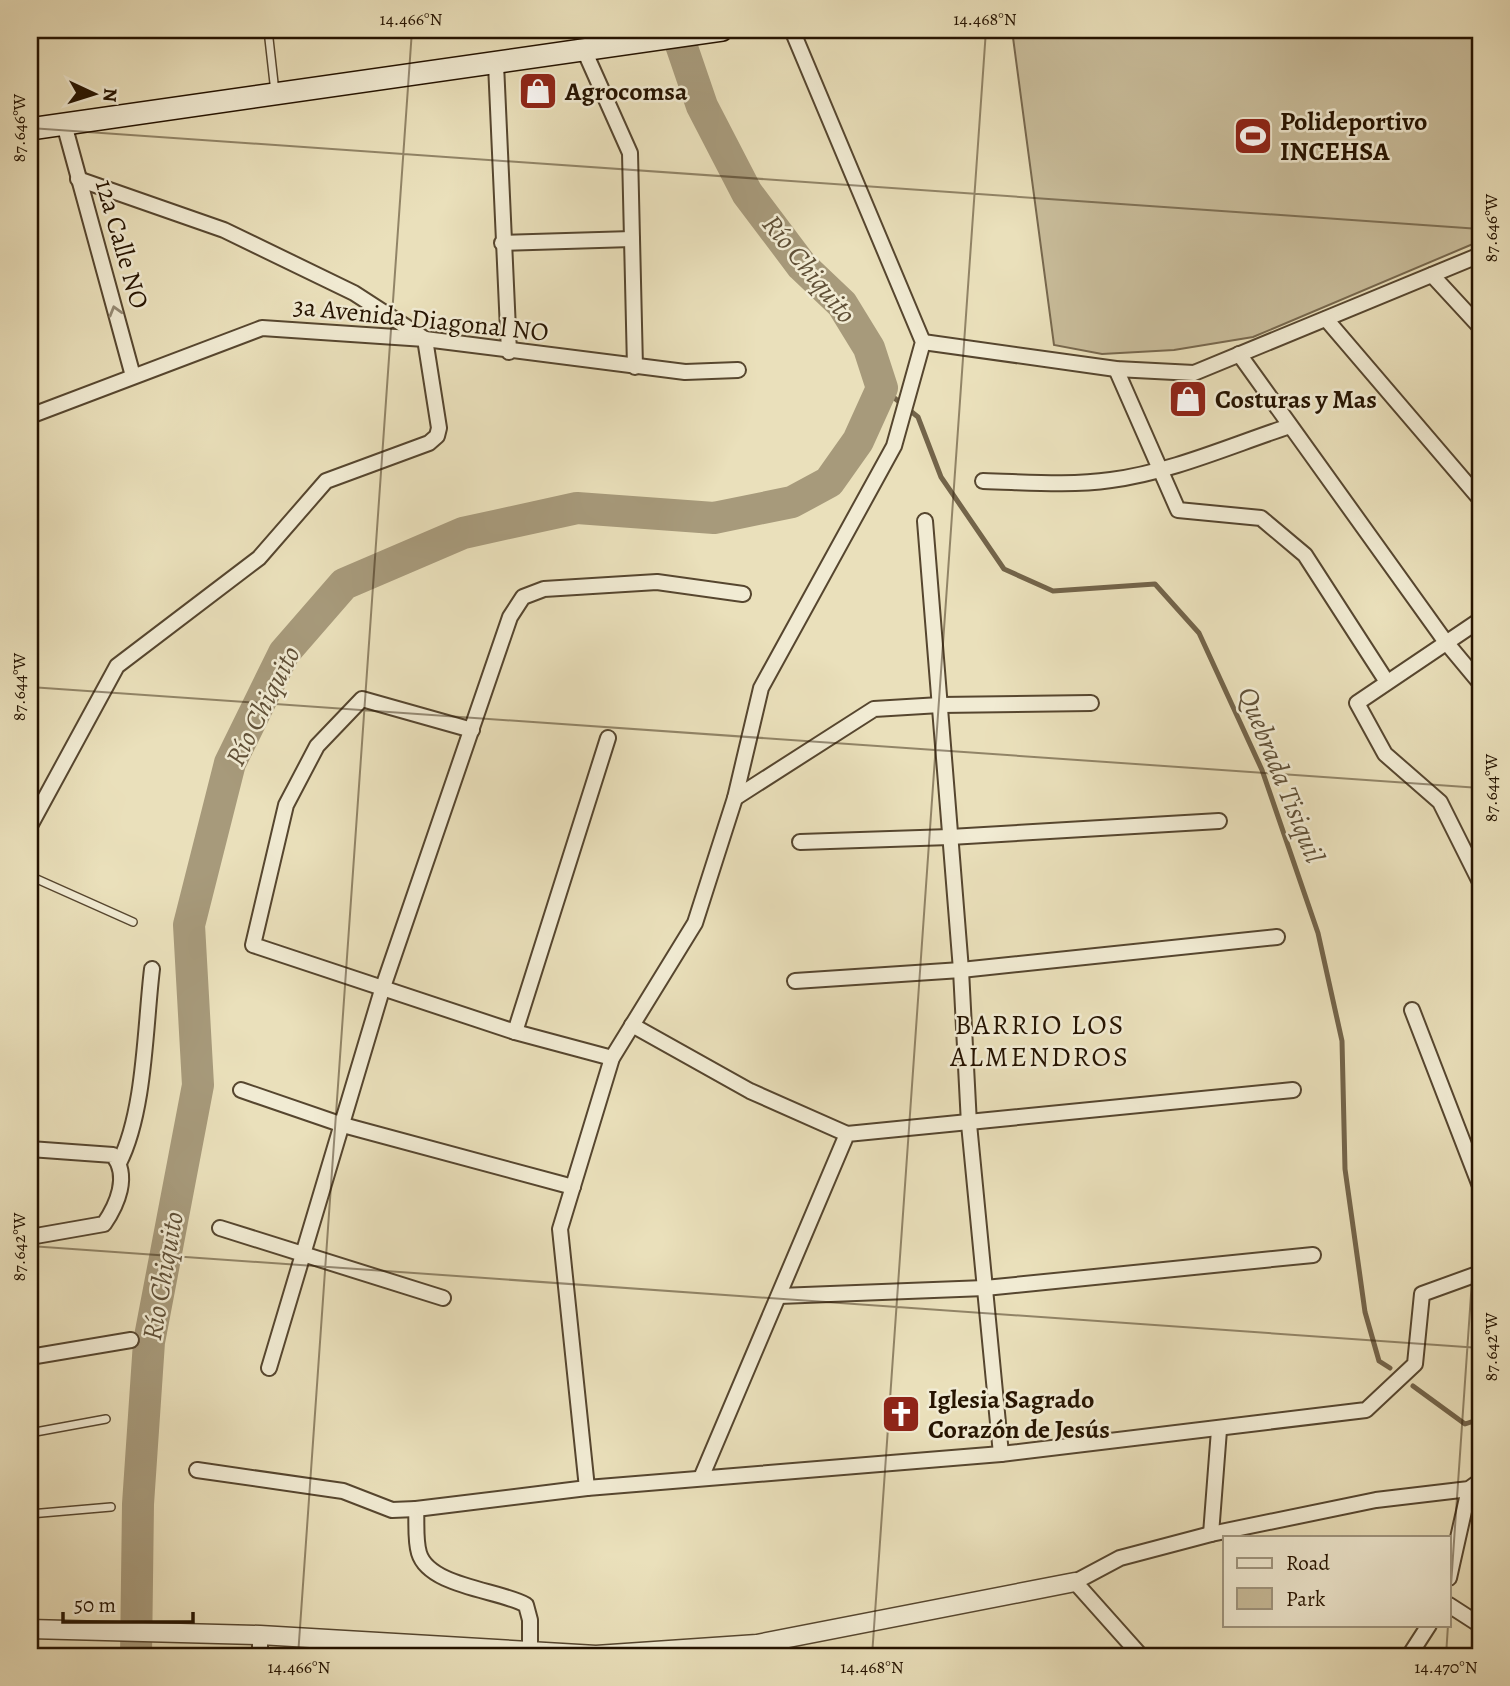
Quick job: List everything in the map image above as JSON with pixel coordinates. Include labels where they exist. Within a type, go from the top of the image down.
[{"type":"main road","points":[[30,129],[722,30]]},
{"type":"street","points":[[587,1488],[560,1229],[612,1058],[695,923],[735,798],[761,688],[894,446],[923,342],[792,30]]},
{"type":"street","points":[[590,49],[630,153],[635,367]]},
{"type":"street","points":[[496,64],[509,352]]},
{"type":"street","name":"12a Calle NO","points":[[64,124],[133,376]]},
{"type":"street","points":[[30,826],[117,666],[259,558],[326,481],[429,443],[438,436],[439,428],[425,339],[355,293],[224,230],[78,178]]},
{"type":"street","points":[[502,243],[632,239]]},
{"type":"street","points":[[923,342],[1116,369],[1194,373],[1480,255]]},
{"type":"street","points":[[1432,275],[1480,327]]},
{"type":"street","points":[[1326,319],[1480,499]]},
{"type":"street","name":"3a Avenida Diagonal NO","points":[[30,416],[262,328],[425,339],[509,352],[685,372],[738,370]]},
{"type":"street","points":[[1239,355],[1445,642],[1480,683]]},
{"type":"street","points":[[1116,369],[1178,510],[1261,518],[1305,555],[1387,682]]},
{"type":"street","points":[[983,481],[1061,483],[1112,480],[1160,468],[1290,426]]},
{"type":"street","points":[[925,521],[961,970],[969,1124],[1001,1454]]},
{"type":"street","points":[[269,1368],[382,990],[510,617],[523,597],[544,589],[657,582],[743,594]]},
{"type":"street","points":[[1479,875],[1440,802],[1385,754],[1357,703],[1480,620]]},
{"type":"street","points":[[472,730],[362,699],[317,746],[286,805],[253,946],[515,1032],[612,1058]]},
{"type":"street","points":[[735,798],[874,709],[940,705],[1091,703]]},
{"type":"street","points":[[515,1032],[608,738]]},
{"type":"street","points":[[800,842],[950,837],[1219,821]]},
{"type":"street","points":[[795,981],[961,970],[1277,937]]},
{"type":"street","points":[[119,1163],[128,1145],[135,1118],[152,969]]},
{"type":"street","points":[[1412,1010],[1474,1152],[1480,1186]]},
{"type":"street","points":[[632,1025],[750,1091],[847,1134],[1293,1090]]},
{"type":"street","points":[[241,1090],[343,1125],[573,1187]]},
{"type":"street","points":[[701,1478],[847,1134]]},
{"type":"street","points":[[30,1149],[101,1152],[113,1155],[119,1163],[121,1176],[117,1205],[104,1224],[30,1237]]},
{"type":"street","points":[[220,1228],[443,1298]]},
{"type":"street","points":[[779,1296],[985,1288],[1313,1255]]},
{"type":"street","points":[[197,1470],[343,1491],[392,1510],[416,1509],[587,1488],[1001,1454],[1219,1430],[1366,1410],[1415,1364],[1422,1294],[1480,1273]]},
{"type":"street","points":[[30,1357],[131,1340]]},
{"type":"street","points":[[1211,1534],[1219,1430]]},
{"type":"street","points":[[33,1630],[260,1635],[596,1656],[755,1650],[1075,1582],[1119,1558],[1211,1534],[1376,1500],[1475,1485],[1450,1574]]},
{"type":"street","points":[[416,1509],[419,1555],[434,1570],[474,1590],[514,1598],[526,1605],[530,1620],[530,1650]]},
{"type":"street","points":[[1075,1582],[1141,1656]]},
{"type":"street","points":[[1450,1606],[1480,1625]]},
{"type":"street","points":[[1409,1656],[1428,1626]]},
{"type":"street","points":[[260,1635],[260,1656]]},
{"type":"lane","points":[[268,30],[276,94]]},
{"type":"lane","points":[[30,876],[133,922]]},
{"type":"lane","points":[[30,1433],[106,1419]]},
{"type":"lane","points":[[30,1514],[111,1507]]},
{"type":"green space","name":"Polideportivo INCEHSA","points":[[1012,30],[1480,30],[1480,241],[1253,337],[1174,350],[1102,354],[1054,345]]},
{"type":"waterway","name":"Río Chiquito","points":[[136,1656],[138,1504],[149,1342],[198,1085],[189,925],[230,763],[284,653],[344,584],[463,533],[577,508],[714,518],[792,502],[829,482],[858,441],[882,388],[869,348],[842,304],[802,266],[747,193],[702,106],[676,30]]},
{"type":"waterway","name":"Quebrada Tisiquil","points":[[882,388],[918,417],[941,477],[1004,569],[1053,591],[1155,584],[1199,633],[1262,770],[1318,933],[1342,1041],[1345,1169],[1365,1312],[1379,1361],[1390,1368]]},
{"type":"waterway","name":"Quebrada Tisiquil","points":[[1413,1386],[1465,1424],[1480,1419]]},
{"type":"place","name":"Agrocomsa","points":[[538,91]]},
{"type":"place","name":"Polideportivo INCEHSA","points":[[1253,136]]},
{"type":"place","name":"Costuras y Mas","points":[[1188,399]]},
{"type":"place","name":"Iglesia Sagrado Corazón de Jesús","points":[[901,1414]]},
{"type":"district","name":"BARRIO LOS ALMENDROS","points":[[1040,1041]]}]
